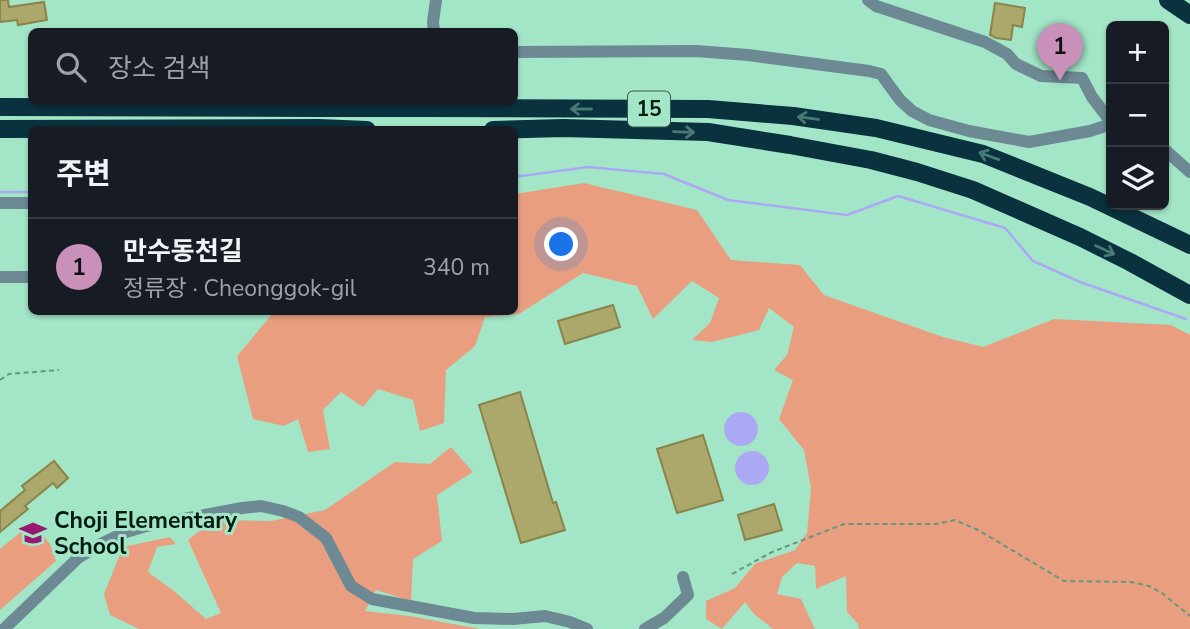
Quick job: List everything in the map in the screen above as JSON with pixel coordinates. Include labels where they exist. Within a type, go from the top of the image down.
[{"type":"highway","points":[[1168,0],[1190,15]]},
{"type":"highway","points":[[1183,0],[1190,4]]},
{"type":"highway","name":"15","points":[[0,107],[708,109],[793,116],[876,128],[983,153],[1090,197],[1190,245]]},
{"type":"highway","points":[[0,129],[28,129]]},
{"type":"highway","name":"15","points":[[518,129],[708,132],[871,160],[972,190],[1130,262],[1190,295]]},
{"type":"street","points":[[434,28],[436,0]]},
{"type":"street","points":[[867,0],[876,6],[985,42],[1007,54],[1016,64],[1041,76],[1082,78],[1106,116]]},
{"type":"street","points":[[518,52],[696,51],[869,71],[881,74],[900,100],[912,111],[929,120],[969,131],[1029,142],[1090,131],[1106,125]]},
{"type":"street","points":[[370,126],[383,105]]},
{"type":"street","points":[[1169,153],[1190,172]]},
{"type":"street","points":[[0,203],[28,203]]},
{"type":"street","points":[[0,277],[28,277]]},
{"type":"street","points":[[4,629],[78,558],[99,545],[146,526],[261,506],[299,517],[326,538],[351,586],[372,599],[474,618],[545,616],[587,629]]},
{"type":"street","points":[[645,629],[664,618],[688,594],[683,577]]},
{"type":"path","points":[[0,380],[9,374],[59,370]]},
{"type":"path","points":[[732,574],[772,552],[844,524],[936,524],[955,520],[978,530],[1065,582],[1131,582],[1149,586],[1190,616]]},
{"type":"shaded area","points":[[584,183],[697,210],[731,260],[800,265],[824,295],[943,337],[983,347],[1054,319],[1171,325],[1190,335],[1190,629],[859,629],[847,612],[846,576],[816,589],[815,566],[797,563],[782,577],[777,594],[801,599],[815,629],[773,629],[754,614],[745,602],[722,629],[706,619],[706,601],[735,588],[755,564],[795,550],[807,533],[811,488],[804,450],[779,419],[793,380],[774,370],[787,355],[794,327],[769,308],[759,330],[712,342],[692,340],[710,323],[719,298],[692,281],[653,319],[637,286],[583,273],[518,314],[518,194]]},
{"type":"shaded area","points":[[271,315],[508,315],[485,317],[475,346],[446,370],[444,423],[420,431],[413,400],[378,389],[363,407],[341,392],[323,410],[330,449],[308,452],[298,419],[284,426],[253,419],[237,356]]},
{"type":"shaded area","points":[[451,447],[473,472],[437,495],[442,541],[413,559],[411,601],[376,590],[365,611],[480,629],[139,629],[110,615],[104,594],[123,547],[170,537],[176,544],[157,547],[148,572],[206,619],[221,613],[188,540],[213,520],[271,521],[325,510],[395,462],[430,464]]},
{"type":"shaded area","points":[[32,523],[50,544],[56,561],[0,610],[0,549]]},
{"type":"water","points":[[741,412],[753,417],[758,429],[753,441],[741,446],[729,441],[724,429],[729,417]]},
{"type":"water","points":[[752,451],[764,456],[769,468],[764,480],[752,485],[740,480],[735,468],[740,456]]},
{"type":"building","points":[[0,0],[8,0],[9,7],[44,2],[47,20],[18,25],[17,20],[0,22]]},
{"type":"building","points":[[995,3],[1025,8],[1022,27],[1013,25],[1011,40],[990,35]]},
{"type":"building","points":[[613,305],[620,327],[565,344],[558,321]]},
{"type":"building","points":[[520,392],[553,503],[556,502],[565,530],[521,543],[479,405]]},
{"type":"building","points":[[703,435],[723,500],[677,513],[657,449]]},
{"type":"building","points":[[54,461],[68,478],[57,488],[53,483],[25,506],[28,509],[0,532],[0,511],[25,490],[22,486]]},
{"type":"building","points":[[774,504],[782,530],[745,540],[738,515]]},
{"type":"waterway","points":[[518,176],[588,167],[664,174],[728,200],[847,215],[898,196],[1005,228],[1033,261],[1080,282],[1186,319]]},
{"type":"waterway","points":[[0,192],[28,192]]},
{"type":"place","name":"만수동천길","points":[[1060,81]]},
{"type":"place","name":"Choji Elementary School","points":[[33,533]]}]
